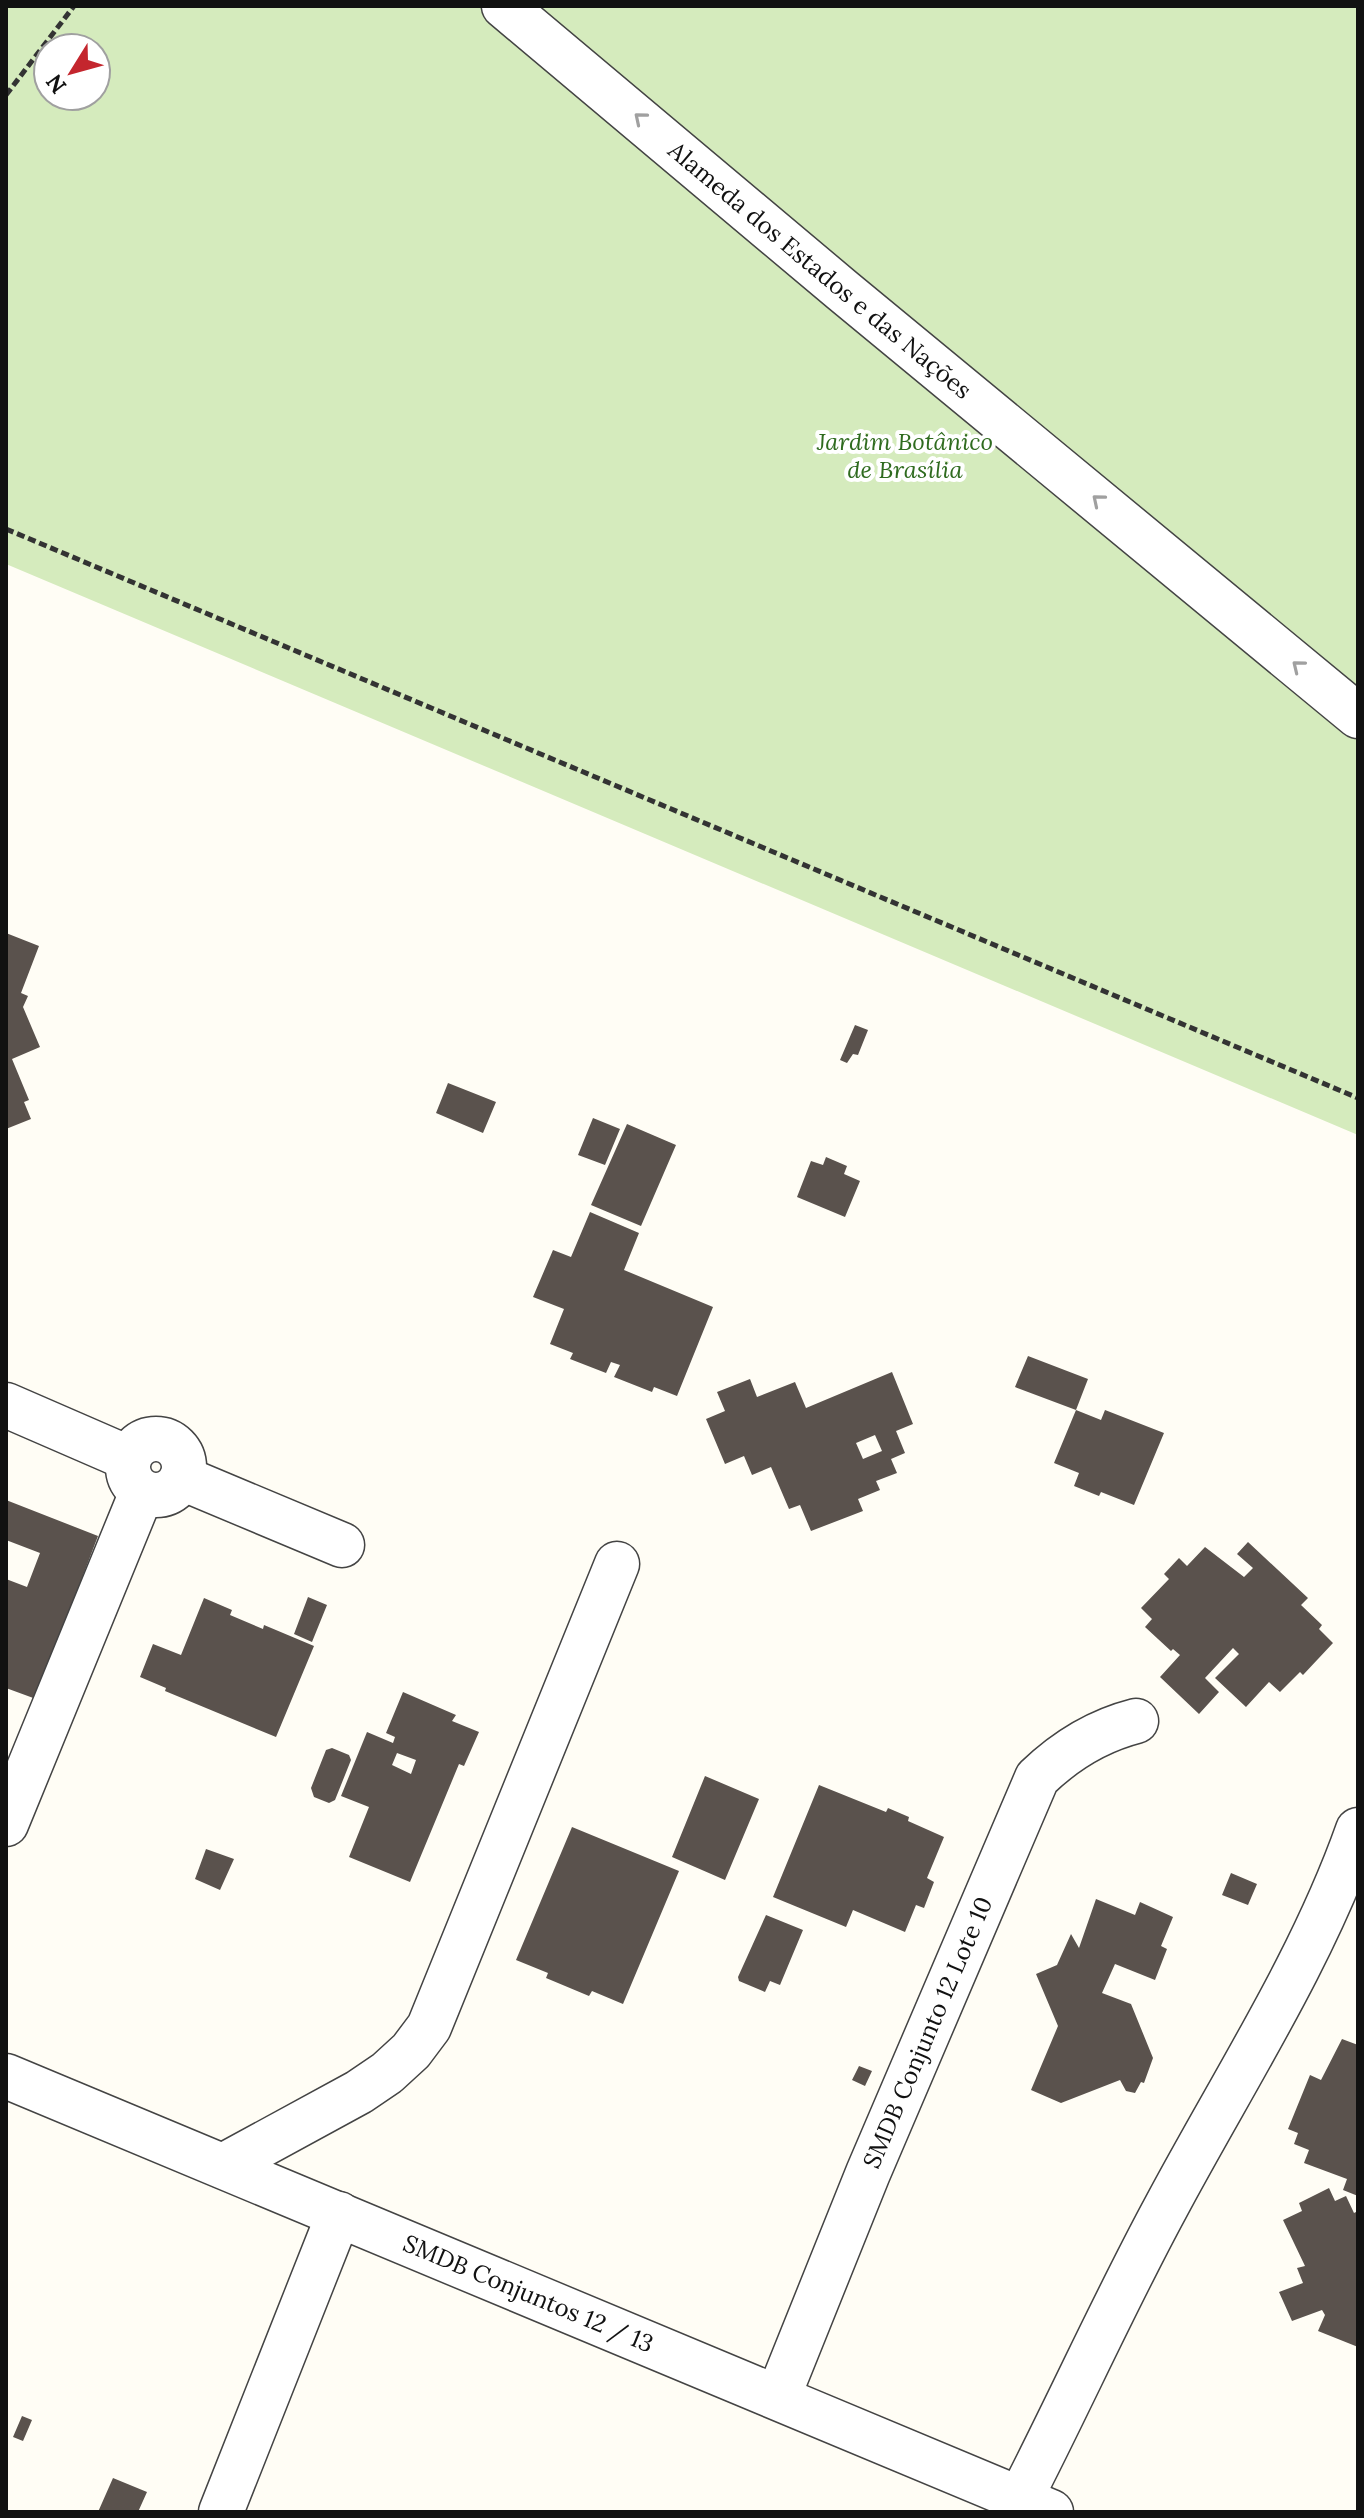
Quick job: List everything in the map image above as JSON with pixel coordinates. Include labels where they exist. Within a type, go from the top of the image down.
[{"type":"street","name":"Alameda dos Estados e das Nações","points":[[504,6],[1358,716]]},
{"type":"street","points":[[6,1405],[151,1476],[342,1545]]},
{"type":"street","points":[[6,1824],[151,1476]]},
{"type":"street","points":[[223,2166],[359,2092],[387,2073],[411,2051],[429,2027],[617,1564]]},
{"type":"street","name":"SMDB Conjunto 12 Lote 10","points":[[778,2397],[868,2173],[1037,1778],[1063,1753],[1110,1727],[1136,1721]]},
{"type":"street","points":[[1035,2506],[1078,2378],[1166,2207],[1277,2006],[1358,1830]]},
{"type":"street","name":"SMDB Conjuntos 12 / 13","points":[[6,2076],[778,2397],[971,2497],[1035,2506]]},
{"type":"street","points":[[221,2512],[339,2214]]},
{"type":"path","points":[[6,95],[74,6]]},
{"type":"path","points":[[6,529],[1358,1098]]},
{"type":"green space","name":"Jardim Botânico de Brasília","points":[[6,6],[1358,6],[1358,1135],[6,564]]},
{"type":"building","points":[[6,933],[39,946],[21,993],[28,996],[23,1007],[40,1047],[12,1059],[29,1100],[24,1102],[31,1119],[6,1129]]},
{"type":"building","points":[[855,1025],[868,1030],[858,1055],[853,1054],[847,1063],[840,1060]]},
{"type":"building","points":[[448,1083],[496,1102],[483,1133],[436,1113]]},
{"type":"building","points":[[593,1118],[620,1129],[605,1165],[578,1155]]},
{"type":"building","points":[[627,1124],[676,1145],[641,1226],[591,1205]]},
{"type":"building","points":[[826,1157],[847,1166],[844,1174],[860,1181],[845,1217],[797,1197],[811,1161],[823,1165]]},
{"type":"building","points":[[590,1212],[639,1233],[624,1270],[713,1307],[677,1396],[654,1387],[652,1392],[614,1377],[620,1365],[611,1362],[606,1373],[570,1359],[573,1353],[550,1344],[564,1309],[533,1297],[553,1250],[571,1257]]},
{"type":"building","points":[[1028,1356],[1088,1379],[1076,1410],[1015,1387]]},
{"type":"building","points":[[892,1372],[913,1424],[896,1431],[905,1453],[891,1459],[897,1473],[876,1481],[880,1490],[858,1499],[863,1511],[811,1531],[800,1505],[789,1509],[771,1467],[752,1475],[744,1456],[725,1464],[706,1419],[725,1411],[717,1392],[750,1379],[757,1397],[795,1382],[806,1408]],"holes":[[[875,1435],[882,1451],[863,1459],[856,1443]]]},
{"type":"building","points":[[1076,1410],[1101,1420],[1105,1410],[1164,1433],[1134,1505],[1101,1492],[1099,1496],[1074,1486],[1079,1473],[1054,1463]]},
{"type":"building","points":[[6,1500],[98,1536],[36,1699],[6,1688],[6,1579],[27,1587],[40,1553],[6,1540]]},
{"type":"building","points":[[1248,1542],[1308,1598],[1301,1605],[1322,1625],[1319,1629],[1333,1643],[1303,1675],[1300,1672],[1280,1692],[1269,1682],[1246,1707],[1215,1678],[1239,1654],[1233,1648],[1205,1678],[1219,1692],[1199,1714],[1160,1677],[1180,1655],[1173,1649],[1171,1651],[1145,1627],[1152,1619],[1141,1608],[1169,1579],[1164,1574],[1179,1558],[1187,1566],[1205,1547],[1244,1577],[1253,1568],[1237,1554]]},
{"type":"building","points":[[308,1597],[327,1605],[312,1642],[294,1634]]},
{"type":"building","points":[[204,1598],[232,1610],[230,1615],[314,1646],[276,1737],[165,1691],[166,1688],[140,1677],[153,1644],[181,1655]]},
{"type":"building","points":[[403,1692],[456,1715],[452,1721],[479,1732],[464,1766],[459,1764],[410,1882],[349,1857],[369,1807],[341,1796],[367,1732],[393,1743],[395,1737],[386,1733]],"holes":[[[397,1753],[416,1760],[411,1774],[392,1765]]]},
{"type":"building","points":[[332,1748],[349,1755],[351,1760],[335,1800],[329,1803],[314,1797],[311,1788],[326,1750]]},
{"type":"building","points":[[705,1776],[759,1799],[725,1880],[672,1857]]},
{"type":"building","points":[[819,1785],[886,1812],[888,1808],[944,1837],[927,1878],[934,1882],[924,1908],[916,1905],[905,1932],[853,1910],[846,1927],[773,1897]]},
{"type":"building","points":[[572,1827],[679,1871],[623,2004],[592,1991],[589,1996],[546,1978],[548,1973],[516,1960]]},
{"type":"building","points":[[206,1849],[234,1859],[220,1890],[195,1879]]},
{"type":"building","points":[[1231,1873],[1257,1884],[1248,1905],[1222,1895]]},
{"type":"building","points":[[1096,1899],[1135,1915],[1140,1902],[1173,1917],[1161,1946],[1167,1949],[1155,1980],[1115,1964],[1102,1993],[1131,2004],[1153,2058],[1144,2083],[1141,2082],[1135,2093],[1126,2091],[1120,2080],[1061,2103],[1031,2090],[1058,2026],[1036,1974],[1057,1965],[1071,1934],[1079,1948]]},
{"type":"building","points":[[766,1915],[803,1930],[780,1985],[770,1981],[765,1992],[739,1981],[738,1977]]},
{"type":"building","points":[[1342,2039],[1358,2045],[1358,2196],[1343,2190],[1347,2179],[1304,2163],[1309,2150],[1294,2144],[1298,2133],[1288,2129],[1310,2075],[1321,2080]]},
{"type":"building","points":[[859,2066],[872,2071],[865,2086],[852,2080]]},
{"type":"building","points":[[1329,2188],[1335,2201],[1346,2196],[1354,2213],[1358,2211],[1358,2347],[1318,2331],[1325,2315],[1322,2310],[1292,2321],[1279,2292],[1303,2283],[1297,2268],[1305,2266],[1283,2220],[1302,2211],[1299,2203]]},
{"type":"building","points":[[22,2416],[32,2420],[23,2441],[13,2437]]},
{"type":"building","points":[[113,2478],[147,2492],[138,2512],[98,2512]]}]
